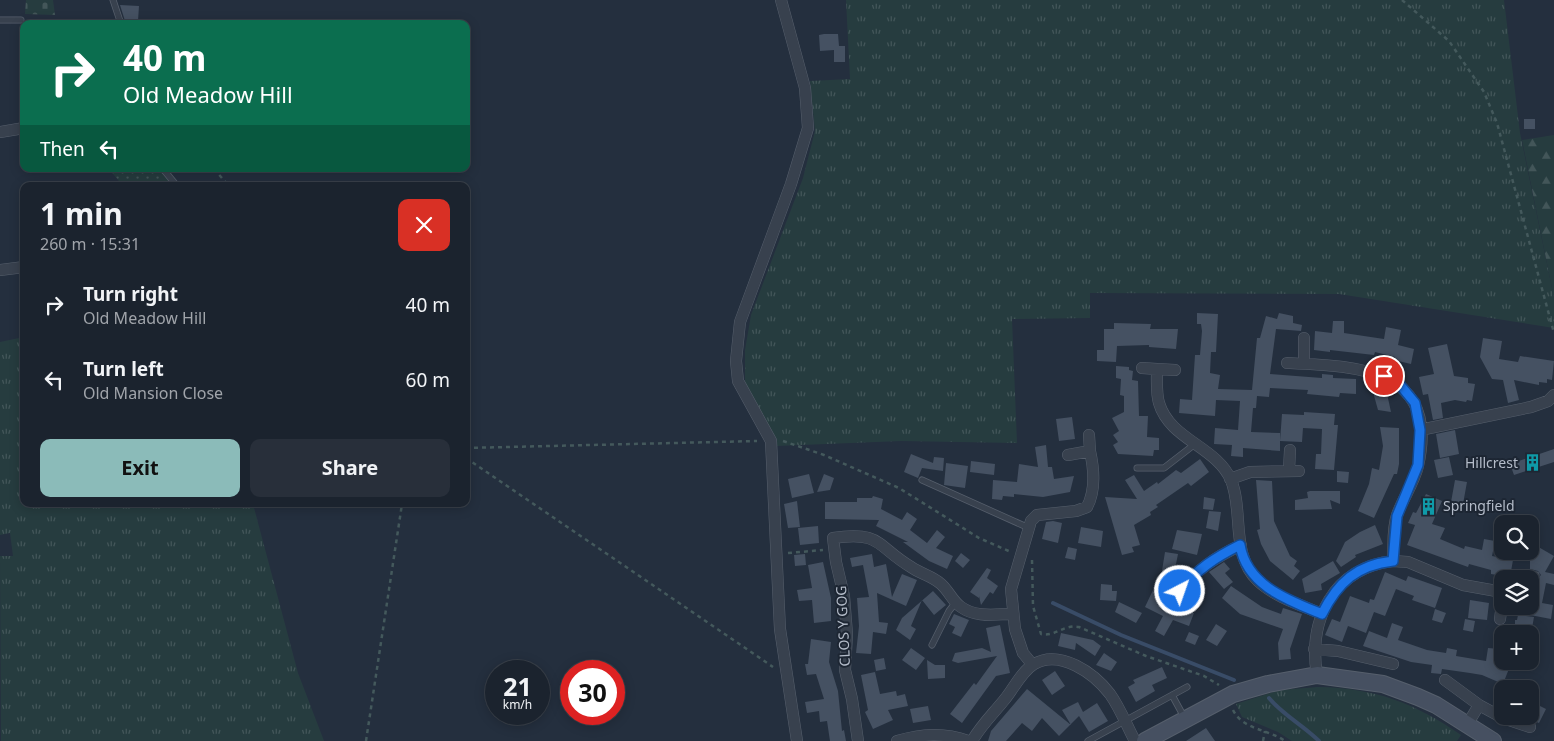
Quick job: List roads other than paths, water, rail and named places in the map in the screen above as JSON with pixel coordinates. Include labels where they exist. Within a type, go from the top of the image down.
[{"type":"street","points":[[781,0],[805,88],[808,128],[791,184],[740,322],[736,361],[738,381],[771,440],[780,630],[797,741]]},
{"type":"street","points":[[0,132],[20,129]]},
{"type":"street","points":[[0,270],[20,268]]},
{"type":"street","points":[[1304,338],[1304,363]]},
{"type":"street","points":[[1287,363],[1353,367],[1384,376],[1401,386],[1415,403],[1420,430],[1418,465],[1397,516],[1393,561]]},
{"type":"street","points":[[1142,368],[1175,370]]},
{"type":"street","points":[[1157,369],[1159,403],[1164,414],[1175,429],[1215,458],[1230,479],[1242,556],[1248,569],[1258,581],[1285,598],[1322,614]]},
{"type":"street","points":[[1420,430],[1531,407],[1548,401],[1554,395]]},
{"type":"street","points":[[1032,664],[1023,653],[1015,629],[1010,589],[1031,521],[1037,515],[1076,512],[1087,507],[1093,496],[1093,464],[1089,435]]},
{"type":"street","points":[[1230,479],[1250,472],[1294,471],[1290,450]]},
{"type":"street","points":[[1068,455],[1090,451]]},
{"type":"street","name":"CLOS Y GOG","points":[[858,741],[852,699],[845,670],[847,634],[844,596],[833,538],[848,536],[872,537],[911,568],[932,577],[943,586],[956,602]]},
{"type":"street","points":[[1180,591],[1201,567],[1219,555],[1240,545]]},
{"type":"street","points":[[1317,675],[1314,648],[1315,632],[1322,614],[1334,593],[1355,573],[1366,566],[1393,561],[1408,562],[1463,584],[1494,590]]},
{"type":"street","points":[[956,602],[960,607],[974,613],[1013,614]]},
{"type":"street","points":[[1314,648],[1338,651],[1393,664]]},
{"type":"street","points":[[972,741],[985,720],[1004,701],[1032,664],[1055,659],[1076,665],[1101,684],[1110,695],[1135,741]]},
{"type":"street","points":[[1145,741],[1227,697],[1268,684],[1317,675],[1383,684],[1436,705],[1493,741]]},
{"type":"street","points":[[1445,680],[1479,705],[1503,718],[1530,727]]},
{"type":"street","points":[[1467,725],[1479,705]]},
{"type":"street","points":[[897,741],[930,734],[952,736],[968,741]]},
{"type":"lane","points":[[112,0],[119,20]]},
{"type":"lane","points":[[0,20],[21,20]]},
{"type":"lane","points":[[166,172],[174,182]]},
{"type":"lane","points":[[1137,468],[1164,468],[1195,444]]},
{"type":"lane","points":[[922,480],[1029,528]]},
{"type":"lane","points":[[932,645],[949,611],[956,602]]},
{"type":"lane","points":[[1088,741],[1187,687]]},
{"type":"lane","points":[[1172,695],[1186,718]]},
{"type":"waterway","points":[[1053,603],[1121,635],[1234,680]]},
{"type":"waterway","points":[[1269,698],[1280,710],[1319,741]]},
{"type":"place","name":"Hillcrest","points":[[1532,463]]},
{"type":"place","name":"Springfield","points":[[1429,506]]}]
